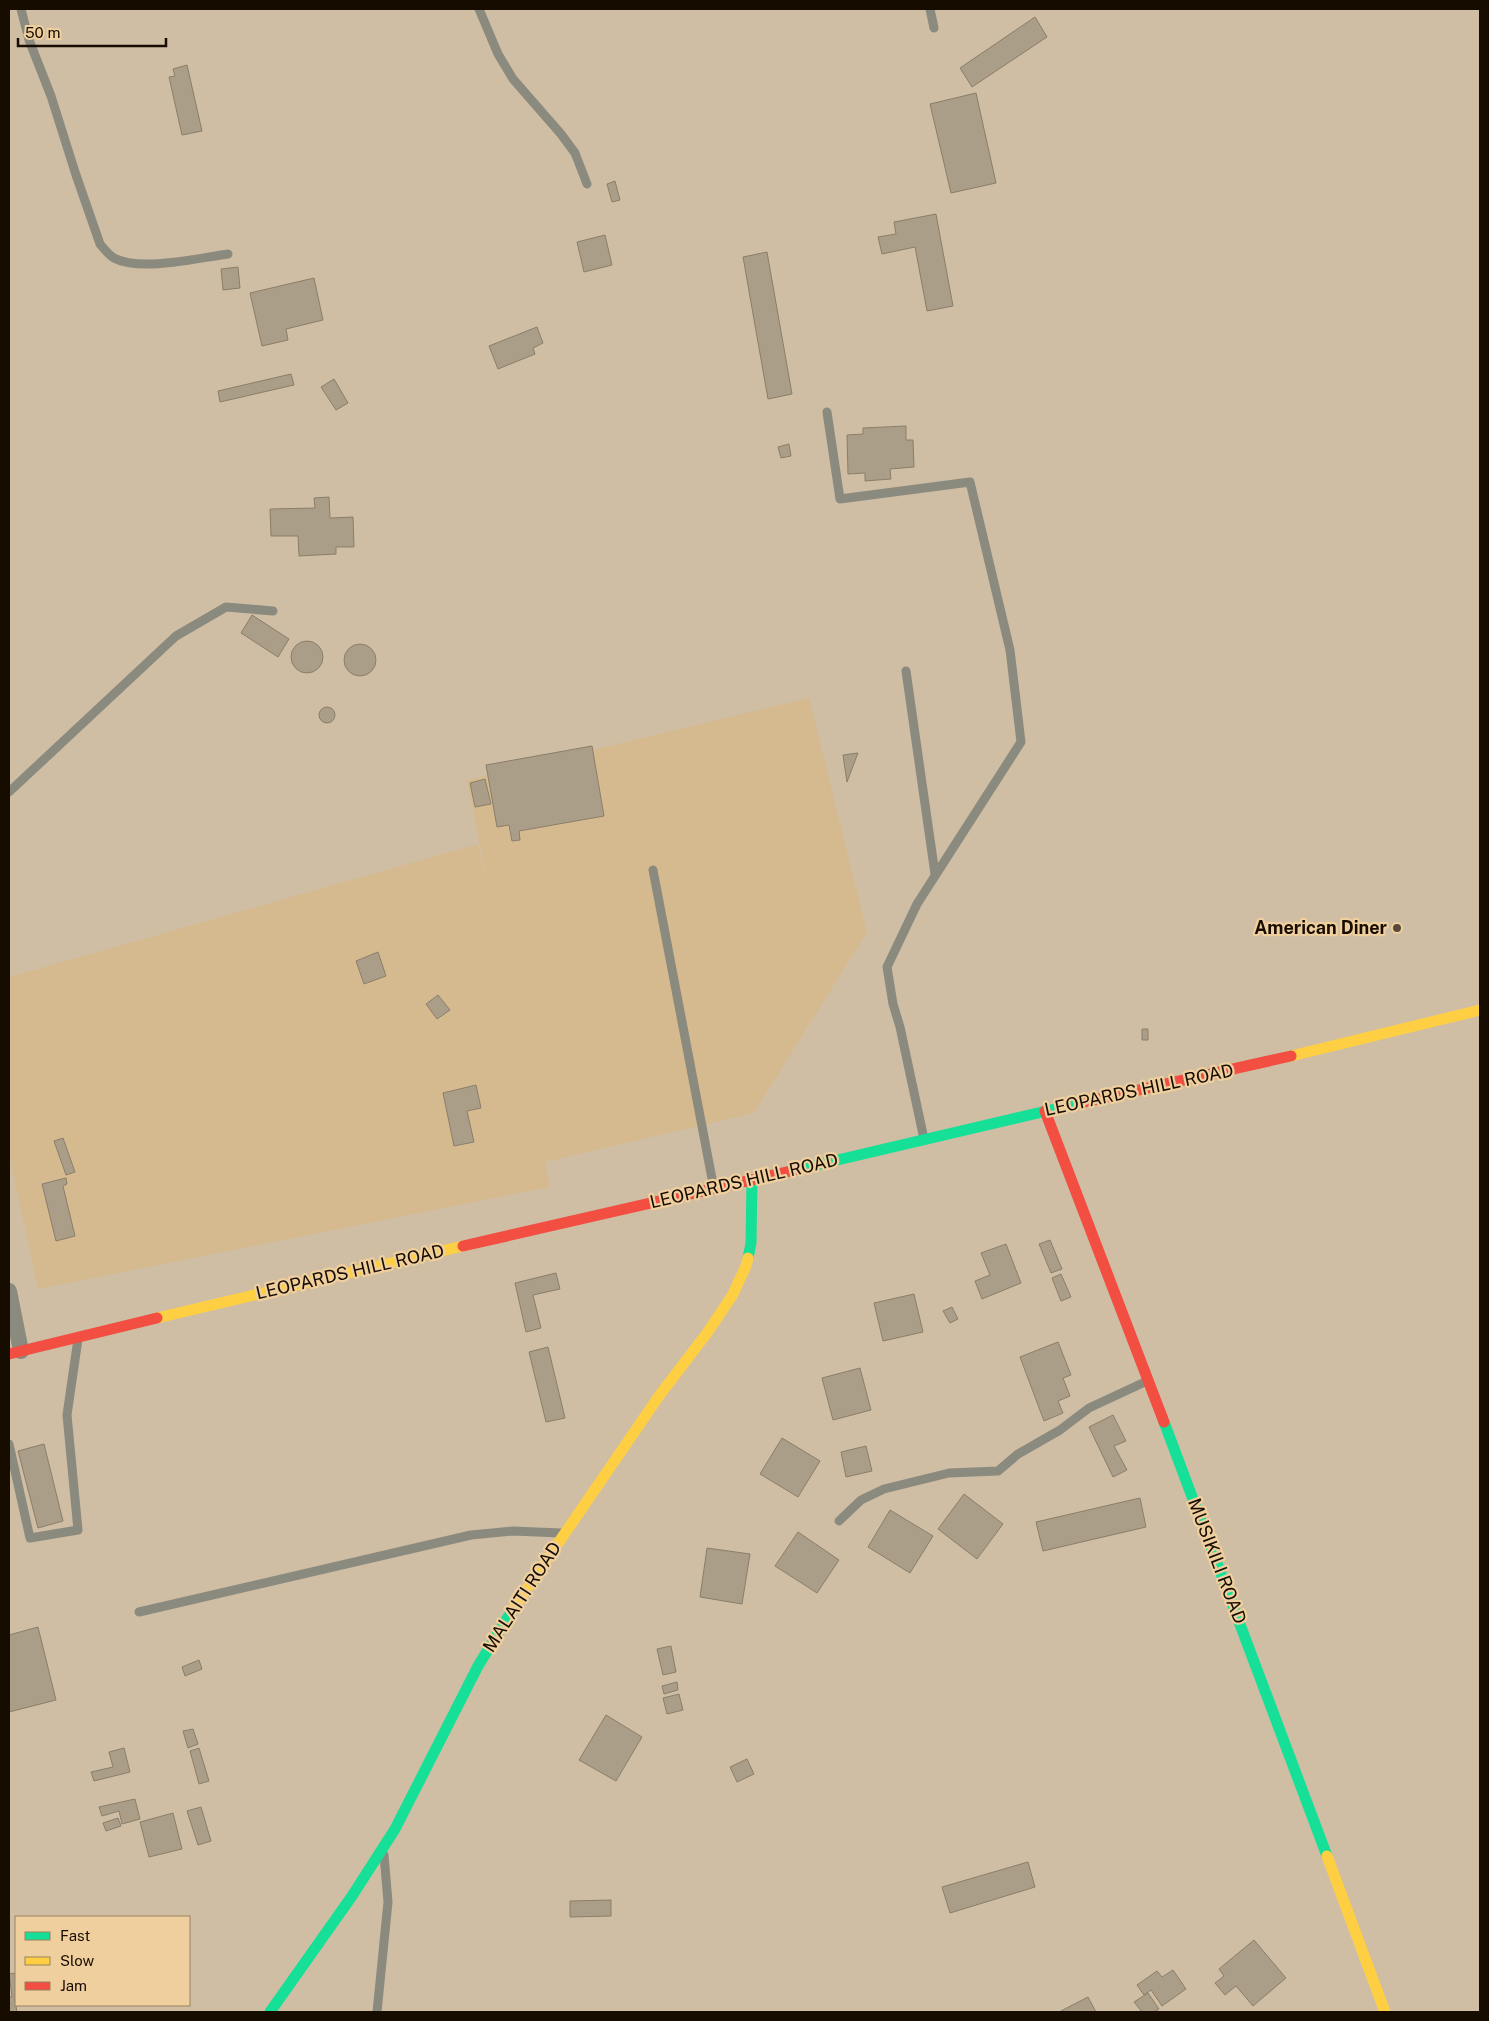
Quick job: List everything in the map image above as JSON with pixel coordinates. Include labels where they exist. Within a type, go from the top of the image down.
[{"type":"street","name":"LEOPARDS HILL ROAD","points":[[15,1352],[342,1273],[714,1189],[1045,1111],[1272,1061],[1480,1010]]},
{"type":"street","name":"MUSIKILI ROAD","points":[[1045,1111],[1385,2012]]},
{"type":"street","name":"MALAITI ROAD","points":[[270,2012],[352,1896],[395,1829],[496,1635],[659,1396],[707,1333],[732,1296],[746,1266],[751,1244],[752,1180]]},
{"type":"street","points":[[9,1291],[15,1352]]},
{"type":"lane","points":[[21,9],[29,40],[51,96],[76,176],[100,244],[106,252],[115,258],[141,264],[228,254]]},
{"type":"lane","points":[[479,9],[487,32],[503,62],[523,91],[575,153],[588,184]]},
{"type":"lane","points":[[930,9],[934,28]]},
{"type":"lane","points":[[827,412],[840,499],[970,482],[1008,641],[1021,742],[917,904],[887,967],[893,1004],[900,1027],[924,1139]]},
{"type":"lane","points":[[9,792],[176,636],[226,607],[273,610]]},
{"type":"lane","points":[[906,671],[936,874]]},
{"type":"lane","points":[[654,870],[714,1189]]},
{"type":"lane","points":[[9,1444],[30,1538],[78,1530],[67,1415],[78,1337]]},
{"type":"lane","points":[[839,1522],[861,1500],[884,1489],[949,1473],[998,1471],[1018,1454],[1060,1430],[1090,1408],[1148,1380]]},
{"type":"lane","points":[[139,1612],[471,1535],[512,1531],[564,1534]]},
{"type":"lane","points":[[377,2012],[388,1902],[384,1847]]},
{"type":"shaded area","points":[[809,698],[867,932],[754,1113],[545,1162],[550,1187],[38,1289],[9,1155],[9,977],[478,844],[492,909],[467,780]]},
{"type":"building","points":[[1035,17],[1047,37],[972,87],[960,68]]},
{"type":"building","points":[[187,65],[202,131],[182,135],[169,77],[175,76],[173,69]]},
{"type":"building","points":[[976,93],[996,183],[951,193],[930,104]]},
{"type":"building","points":[[615,181],[620,200],[612,202],[607,184]]},
{"type":"building","points":[[936,214],[953,306],[927,311],[915,247],[882,254],[878,237],[896,234],[894,222]]},
{"type":"building","points":[[605,235],[612,265],[584,272],[577,242]]},
{"type":"building","points":[[767,252],[792,394],[768,399],[743,257]]},
{"type":"building","points":[[238,267],[240,288],[223,290],[221,269]]},
{"type":"building","points":[[314,278],[323,320],[286,329],[288,340],[262,346],[250,293]]},
{"type":"building","points":[[537,327],[543,343],[533,348],[535,354],[498,369],[489,346]]},
{"type":"building","points":[[291,374],[294,385],[220,402],[218,391]]},
{"type":"building","points":[[334,379],[348,403],[336,410],[321,387]]},
{"type":"building","points":[[906,426],[906,440],[913,440],[914,467],[890,469],[891,479],[865,481],[865,473],[848,474],[847,435],[863,434],[863,428]]},
{"type":"building","points":[[789,444],[791,456],[781,458],[778,447]]},
{"type":"building","points":[[329,497],[330,518],[353,517],[354,547],[336,547],[336,554],[299,556],[298,536],[271,536],[270,509],[315,508],[314,498]]},
{"type":"building","points":[[252,615],[289,639],[278,657],[241,633]]},
{"type":"building","points":[[307,641],[318,646],[323,657],[318,668],[307,673],[296,668],[291,657],[296,646]]},
{"type":"building","points":[[360,644],[371,649],[376,660],[371,671],[360,676],[349,671],[344,660],[349,649]]},
{"type":"building","points":[[327,707],[333,709],[335,715],[333,721],[327,723],[321,721],[319,715],[321,709]]},
{"type":"building","points":[[592,746],[604,816],[519,831],[520,840],[512,841],[509,825],[497,827],[486,765]]},
{"type":"building","points":[[858,753],[847,782],[843,755]]},
{"type":"building","points":[[485,779],[491,804],[475,807],[470,783]]},
{"type":"building","points":[[378,952],[386,976],[364,984],[356,961]]},
{"type":"building","points":[[438,995],[450,1010],[437,1019],[426,1004]]},
{"type":"building","points":[[1142,1029],[1148,1029],[1148,1040],[1142,1040]]},
{"type":"building","points":[[476,1085],[481,1108],[467,1111],[474,1142],[454,1146],[443,1093]]},
{"type":"building","points":[[63,1138],[75,1172],[66,1175],[54,1141]]},
{"type":"building","points":[[66,1178],[67,1184],[63,1186],[75,1236],[56,1241],[42,1184]]},
{"type":"building","points":[[1050,1240],[1062,1269],[1051,1273],[1039,1244]]},
{"type":"building","points":[[1006,1244],[1021,1283],[982,1299],[975,1281],[990,1275],[981,1253]]},
{"type":"building","points":[[556,1273],[560,1289],[533,1295],[541,1328],[526,1332],[515,1283]]},
{"type":"building","points":[[1061,1274],[1071,1297],[1061,1301],[1052,1278]]},
{"type":"building","points":[[914,1294],[923,1332],[883,1341],[874,1303]]},
{"type":"building","points":[[952,1307],[958,1319],[950,1323],[943,1311]]},
{"type":"building","points":[[1058,1342],[1071,1375],[1063,1378],[1070,1396],[1058,1401],[1063,1413],[1044,1421],[1020,1357]]},
{"type":"building","points":[[548,1347],[565,1418],[546,1422],[529,1352]]},
{"type":"building","points":[[860,1368],[871,1410],[833,1420],[822,1378]]},
{"type":"building","points":[[1113,1415],[1126,1441],[1114,1446],[1127,1470],[1113,1477],[1089,1427]]},
{"type":"building","points":[[782,1438],[820,1461],[798,1497],[760,1474]]},
{"type":"building","points":[[44,1444],[63,1521],[38,1528],[18,1451]]},
{"type":"building","points":[[866,1446],[872,1471],[846,1477],[841,1452]]},
{"type":"building","points":[[964,1494],[1003,1524],[977,1559],[938,1529]]},
{"type":"building","points":[[1140,1498],[1146,1527],[1043,1551],[1036,1522]]},
{"type":"building","points":[[890,1510],[933,1536],[910,1573],[868,1547]]},
{"type":"building","points":[[798,1532],[839,1560],[817,1593],[775,1566]]},
{"type":"building","points":[[707,1548],[750,1554],[742,1604],[700,1597]]},
{"type":"building","points":[[38,1627],[56,1700],[9,1712],[9,1635]]},
{"type":"building","points":[[671,1646],[676,1672],[663,1675],[657,1649]]},
{"type":"building","points":[[199,1660],[202,1669],[185,1676],[182,1667]]},
{"type":"building","points":[[677,1682],[678,1690],[664,1694],[662,1686]]},
{"type":"building","points":[[679,1694],[683,1710],[667,1714],[663,1698]]},
{"type":"building","points":[[606,1715],[642,1737],[616,1781],[579,1760]]},
{"type":"building","points":[[193,1729],[198,1744],[188,1748],[183,1731]]},
{"type":"building","points":[[124,1748],[130,1772],[94,1781],[91,1772],[113,1767],[109,1752]]},
{"type":"building","points":[[199,1748],[209,1781],[199,1784],[190,1751]]},
{"type":"building","points":[[747,1759],[754,1774],[737,1782],[730,1767]]},
{"type":"building","points":[[135,1799],[140,1819],[122,1824],[119,1811],[102,1816],[99,1807]]},
{"type":"building","points":[[201,1807],[211,1841],[198,1845],[187,1811]]},
{"type":"building","points":[[173,1813],[182,1849],[149,1857],[140,1822]]},
{"type":"building","points":[[118,1818],[121,1826],[106,1831],[103,1823]]},
{"type":"building","points":[[1028,1862],[1035,1887],[950,1913],[942,1887]]},
{"type":"building","points":[[611,1900],[611,1916],[570,1917],[570,1901]]},
{"type":"building","points":[[1254,1940],[1286,1978],[1253,2006],[1236,1986],[1225,1995],[1215,1983],[1224,1976],[1219,1969]]},
{"type":"building","points":[[1173,1970],[1186,1989],[1162,2006],[1151,1990],[1144,1995],[1137,1985],[1157,1971],[1162,1977]]},
{"type":"building","points":[[15,1973],[15,2006],[17,2012],[9,2012],[9,1997],[12,1997],[9,1974]]},
{"type":"building","points":[[1148,1993],[1159,2009],[1154,2012],[1142,2012],[1134,2002]]},
{"type":"building","points":[[1088,1997],[1096,2012],[1059,2012]]},
{"type":"traffic: fast","points":[[795,1170],[1085,1102]]},
{"type":"traffic: fast","points":[[748,1258],[751,1243],[752,1180]]},
{"type":"traffic: fast","points":[[1164,1422],[1327,1856]]},
{"type":"traffic: fast","points":[[270,2012],[352,1896],[395,1829],[478,1666],[513,1609]]},
{"type":"traffic: slow","points":[[1291,1056],[1480,1010]]},
{"type":"traffic: slow","points":[[157,1318],[463,1246]]},
{"type":"traffic: slow","points":[[513,1609],[659,1396],[707,1333],[732,1296],[748,1258]]},
{"type":"traffic: slow","points":[[1327,1856],[1385,2012]]},
{"type":"traffic: jam","points":[[1085,1102],[1291,1056]]},
{"type":"traffic: jam","points":[[1045,1111],[1164,1422]]},
{"type":"traffic: jam","points":[[463,1246],[795,1170]]},
{"type":"traffic: jam","points":[[9,1354],[157,1318]]},
{"type":"place","name":"American Diner","points":[[1397,928]]}]
